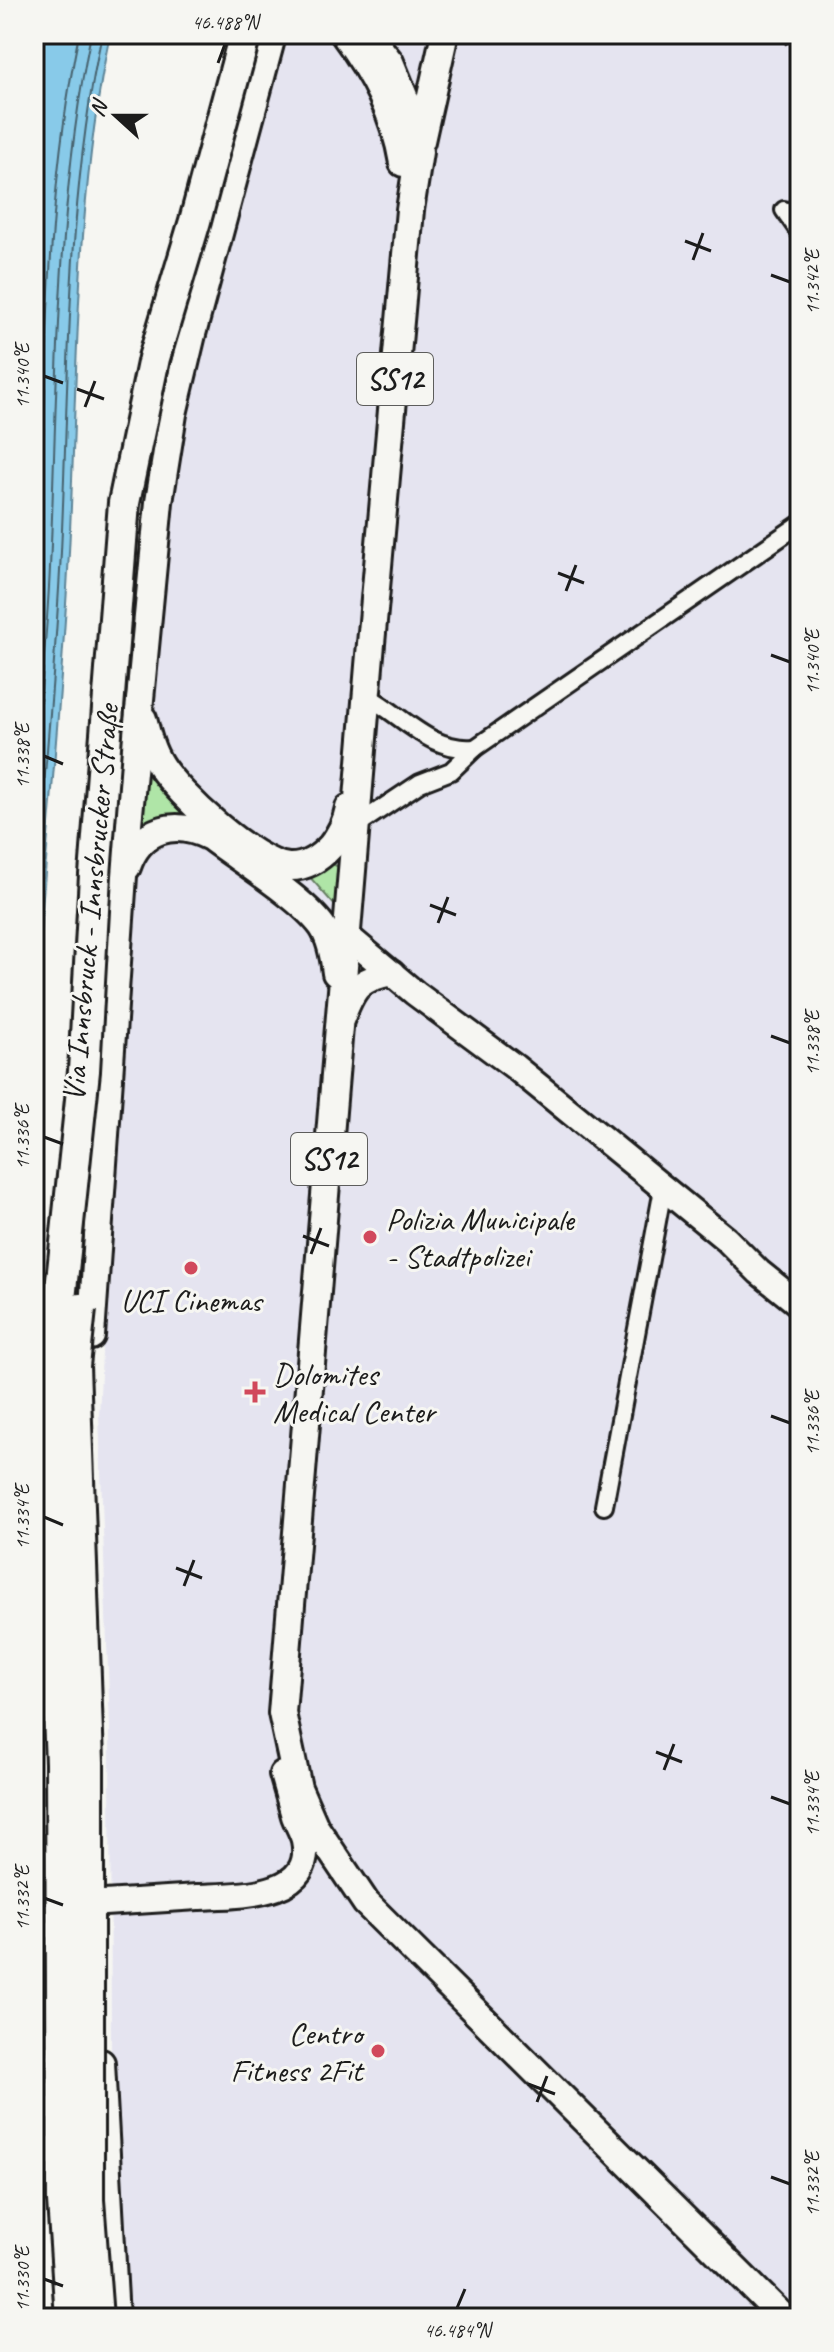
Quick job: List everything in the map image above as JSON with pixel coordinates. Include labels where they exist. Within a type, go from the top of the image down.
[{"type":"highway","points":[[71,2318],[63,2201],[64,1875],[49,1474],[53,1366],[84,1071],[95,875],[124,503],[154,358],[256,34]]},
{"type":"highway","points":[[97,2318],[88,2200],[88,1762],[74,1366],[103,1071],[143,503],[177,350],[247,107],[256,34]]},
{"type":"main road","name":"Via Innsbruck - Innsbrucker Straße","points":[[115,2318],[101,2067],[101,1866],[88,1380],[123,876],[159,502],[173,414],[216,247],[211,202],[213,163],[225,96],[256,34]]},
{"type":"main road","points":[[344,34],[380,90],[399,138],[410,210]]},
{"type":"main road","name":"SS12","points":[[282,1713],[346,935],[410,210],[419,152],[410,111],[390,62],[368,34]]},
{"type":"main road","points":[[390,62],[409,68],[428,60],[445,38]]},
{"type":"main road","points":[[419,152],[445,38]]},
{"type":"main road","points":[[140,708],[158,762],[190,802],[264,858],[289,867],[310,863],[340,835],[362,761]]},
{"type":"main road","points":[[123,876],[131,854],[143,840],[168,828],[185,827],[210,837],[286,893],[322,926],[334,958],[341,1020]]},
{"type":"main road","points":[[346,935],[506,1060],[736,1248],[759,1272],[800,1305]]},
{"type":"main road","points":[[341,1020],[358,984],[371,977],[392,973]]},
{"type":"main road","points":[[96,1698],[80,1738],[73,1805],[73,1911],[75,2012],[101,2067]]},
{"type":"main road","points":[[34,1908],[73,1911],[264,1893],[291,1880],[305,1855],[304,1839],[295,1818],[275,1739],[282,1713]]},
{"type":"main road","points":[[282,1713],[298,1788],[315,1827],[366,1903],[776,2313]]},
{"type":"main road","points":[[736,2272],[757,2276],[789,2306],[800,2312]]},
{"type":"street","points":[[784,210],[800,233]]},
{"type":"street","points":[[357,825],[420,783],[451,771],[475,748],[800,524]]},
{"type":"street","points":[[367,696],[429,739],[456,750],[475,748]]},
{"type":"street","points":[[604,1506],[663,1189]]},
{"type":"shaded area","points":[[286,34],[800,34],[800,2318],[122,2318],[111,2074],[110,1728],[99,1415],[108,1229],[140,845],[155,592],[194,364],[251,170]]},
{"type":"green space","points":[[141,737],[196,815],[162,817],[134,837]]},
{"type":"green space","points":[[330,863],[339,867],[337,908],[308,875]]},
{"type":"water","points":[[34,34],[110,34],[89,167],[83,234],[65,625],[34,1007]]},
{"type":"railway","points":[[781,34],[800,63]]},
{"type":"place","name":"Polizia Municipale - Stadtpolizei","points":[[370,1237]]},
{"type":"place","name":"UCI Cinemas","points":[[191,1268]]},
{"type":"place","name":"Dolomites Medical Center","points":[[255,1392]]},
{"type":"place","name":"Centro Fitness 2Fit","points":[[378,2051]]}]
